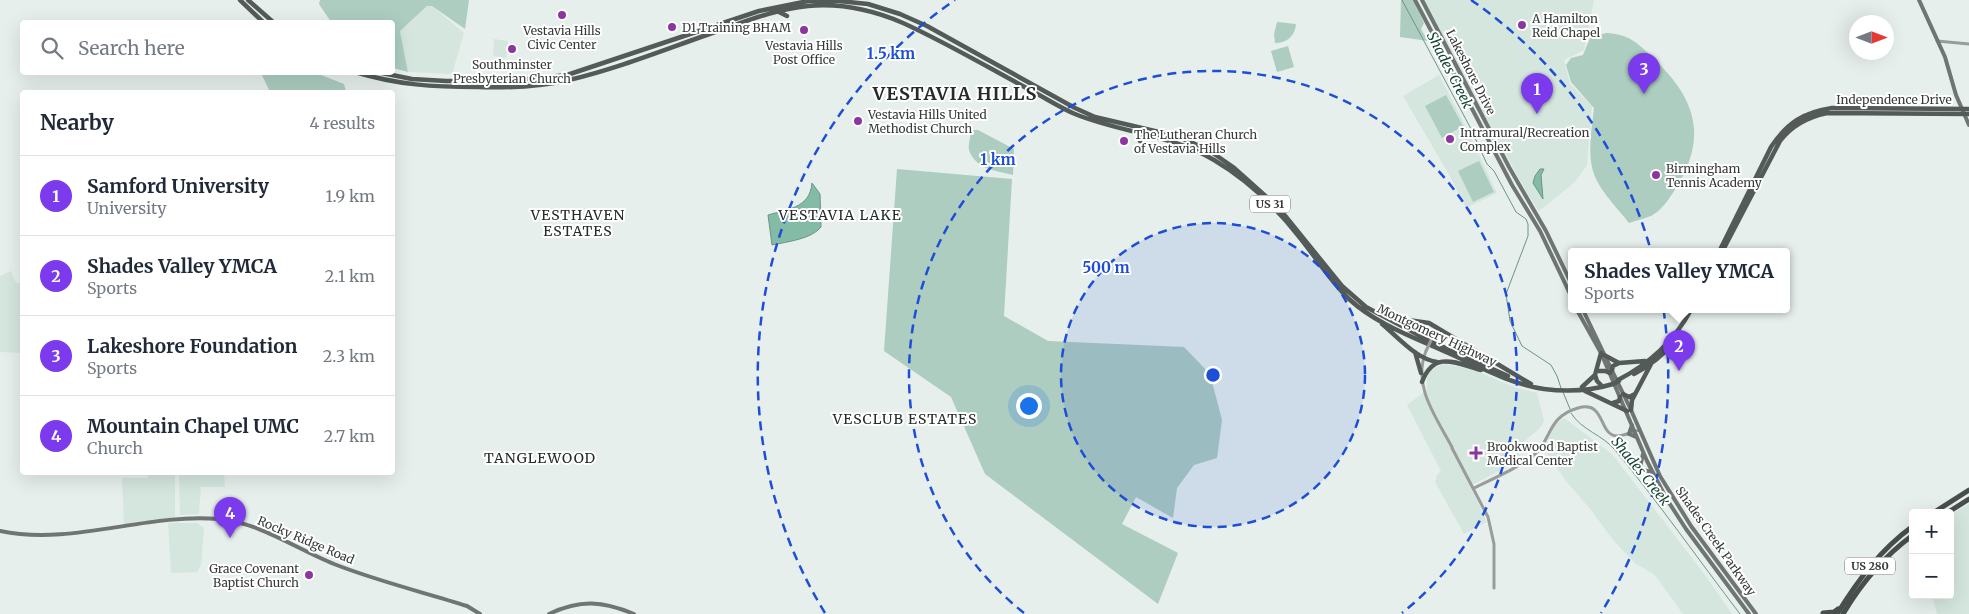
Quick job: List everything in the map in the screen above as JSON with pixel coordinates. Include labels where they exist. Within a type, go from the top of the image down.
[{"type":"highway","points":[[1938,509],[1969,490]]},
{"type":"highway","points":[[1953,509],[1969,499]]},
{"type":"highway","name":"US 280","points":[[1837,614],[1869,566],[1909,529]]},
{"type":"highway","name":"US 280","points":[[1843,614],[1865,579],[1880,562],[1909,537]]},
{"type":"highway","points":[[1824,614],[1834,612],[1842,605]]},
{"type":"main road","points":[[240,0],[261,20]]},
{"type":"main road","points":[[248,0],[271,20]]},
{"type":"main road","name":"Montgomery Highway","points":[[394,75],[423,80],[475,81],[534,79],[567,75],[748,14],[788,4],[823,0],[868,4],[900,14],[927,26],[1074,108],[1095,117],[1176,136],[1207,149],[1233,167],[1278,207],[1342,286],[1374,312],[1430,341],[1510,377],[1546,388]]},
{"type":"main road","name":"Lakeshore Drive","points":[[1415,0],[1524,199],[1546,231],[1568,277]]},
{"type":"main road","name":"Lakeshore Drive","points":[[1422,0],[1568,290]]},
{"type":"main road","points":[[1919,0],[1947,62],[1969,124]]},
{"type":"main road","name":"Montgomery Highway","points":[[367,75],[409,85],[474,87],[526,86],[567,81],[776,12],[820,6],[868,10],[898,21],[945,43],[1073,113],[1188,146],[1232,171],[1253,188],[1288,223],[1349,299],[1391,327],[1497,375],[1517,382],[1546,388],[1583,389],[1602,386],[1635,372],[1668,347],[1673,342],[1673,338],[1689,313]]},
{"type":"main road","points":[[776,12],[782,12],[787,16]]},
{"type":"main road","points":[[640,51],[641,57]]},
{"type":"main road","points":[[526,86],[533,83],[534,79]]},
{"type":"main road","points":[[474,87],[475,81]]},
{"type":"main road","name":"Independence Drive","points":[[1722,248],[1780,141],[1801,122],[1813,116],[1828,113],[1966,113],[1969,109]]},
{"type":"main road","points":[[1140,141],[1141,136],[1146,133]]},
{"type":"main road","points":[[1374,312],[1387,317],[1420,320],[1437,327],[1531,384]]},
{"type":"main road","points":[[1579,313],[1615,381]]},
{"type":"main road","points":[[1584,313],[1602,354],[1618,363],[1651,361]]},
{"type":"main road","points":[[1376,318],[1424,357],[1439,362],[1450,361],[1497,375]]},
{"type":"main road","points":[[1415,351],[1421,373]]},
{"type":"main road","points":[[1602,354],[1596,373],[1583,389],[1629,411],[1651,361]]},
{"type":"main road","points":[[1422,382],[1427,370],[1439,362]]},
{"type":"main road","points":[[1611,372],[1613,366],[1618,363]]},
{"type":"main road","points":[[1632,363],[1636,366],[1635,372],[1639,375],[1641,381]]},
{"type":"main road","points":[[1596,373],[1606,370],[1611,372]]},
{"type":"main road","name":"Shades Creek Parkway","points":[[1611,372],[1637,430],[1676,505],[1756,614]]},
{"type":"main road","name":"Montgomery Highway","points":[[1615,381],[1635,372]]},
{"type":"main road","points":[[1596,373],[1597,381],[1602,386],[1603,398]]},
{"type":"main road","name":"Shades Creek Parkway","points":[[1615,381],[1622,395]]},
{"type":"main road","points":[[1612,403],[1618,401],[1622,395],[1628,397],[1635,394]]},
{"type":"main road","name":"Shades Creek Parkway","points":[[1629,411],[1632,425],[1637,430],[1643,452],[1672,509],[1749,614]]},
{"type":"main road","points":[[1632,425],[1629,434],[1638,438]]},
{"type":"main road","points":[[1643,452],[1639,468],[1652,472]]},
{"type":"main road","name":"Rocky Ridge Road","points":[[0,532],[26,535],[64,535],[177,520],[222,520],[254,528],[336,565],[467,606],[480,614]]},
{"type":"main road","points":[[549,614],[566,606],[588,603],[607,605],[634,614]]},
{"type":"street","points":[[1937,41],[1969,44]]},
{"type":"street","points":[[1437,327],[1424,357],[1421,373],[1422,382],[1426,399],[1487,514],[1495,551],[1494,588]]},
{"type":"street","points":[[1474,488],[1517,466],[1536,453],[1553,425],[1571,411],[1586,407],[1592,408],[1597,411],[1611,435],[1629,434],[1637,430]]},
{"type":"shaded area","points":[[320,0],[469,0],[465,29],[432,6],[427,6],[400,31],[408,72],[395,69],[395,20],[330,20],[319,4]]},
{"type":"shaded area","points":[[1401,0],[1413,0],[1424,23],[1421,29],[1428,41],[1400,37]]},
{"type":"shaded area","points":[[1421,0],[1594,0],[1584,50],[1564,60],[1570,84],[1592,106],[1587,165],[1575,182],[1539,211],[1528,195]]},
{"type":"shaded area","points":[[427,6],[432,6],[464,33],[452,74],[408,72],[400,31]]},
{"type":"shaded area","points":[[1277,22],[1296,24],[1290,38],[1283,42],[1275,43],[1274,34]]},
{"type":"shaded area","points":[[1606,33],[1621,35],[1633,40],[1668,73],[1687,102],[1692,117],[1694,133],[1693,149],[1687,167],[1668,201],[1649,217],[1629,223],[1602,190],[1594,175],[1590,152],[1594,108],[1571,82],[1566,65],[1571,58],[1583,55],[1590,38]]},
{"type":"shaded area","points":[[494,39],[507,41],[506,58],[493,56]]},
{"type":"shaded area","points":[[1288,46],[1294,67],[1277,72],[1271,51]]},
{"type":"shaded area","points":[[262,75],[321,75],[344,84],[346,90],[269,90]]},
{"type":"shaded area","name":"Intramural/Recreation Complex","points":[[1439,75],[1497,193],[1466,208],[1451,178],[1403,96]]},
{"type":"shaded area","points":[[1446,95],[1463,126],[1442,138],[1425,106]]},
{"type":"shaded area","points":[[971,130],[978,130],[1014,149],[1013,175],[987,168],[976,161],[969,150]]},
{"type":"shaded area","points":[[1479,161],[1494,192],[1473,202],[1458,171]]},
{"type":"shaded area","points":[[897,169],[1012,179],[1004,316],[1048,341],[1184,347],[1210,374],[1222,420],[1217,458],[1194,465],[1177,488],[1173,518],[1136,497],[1122,524],[1178,553],[1158,604],[985,474],[951,397],[884,351]]},
{"type":"shaded area","points":[[1540,169],[1544,169],[1541,175],[1543,199],[1533,183]]},
{"type":"shaded area","name":"VESTAVIA LAKE","points":[[812,183],[820,194],[821,227],[805,237],[772,245],[768,215],[790,209],[802,203],[807,198]]},
{"type":"shaded area","points":[[11,271],[16,283],[20,283],[20,353],[0,352],[0,276]]},
{"type":"shaded area","name":"Brookwood Baptist Medical Center","points":[[1445,364],[1474,370],[1514,387],[1537,393],[1544,421],[1539,429],[1516,448],[1522,459],[1470,486],[1486,522],[1464,534],[1435,482],[1437,475],[1441,471],[1407,405],[1427,390],[1427,378],[1430,369]]},
{"type":"shaded area","points":[[1564,418],[1612,454],[1705,575],[1732,614],[1683,614],[1654,574],[1636,564],[1613,540],[1566,481],[1544,449],[1555,425]]},
{"type":"shaded area","points":[[148,475],[175,475],[175,518],[124,525],[122,478],[148,478]]},
{"type":"shaded area","points":[[179,475],[224,475],[225,487],[201,487],[199,514],[180,515]]},
{"type":"shaded area","points":[[1969,504],[1969,614],[1937,614],[1933,599],[1954,599],[1954,513]]},
{"type":"shaded area","points":[[168,523],[197,523],[204,528],[201,565],[197,572],[171,573]]},
{"type":"waterway","name":"Shades Creek","points":[[1402,0],[1470,127],[1487,164],[1494,171],[1516,212],[1526,219],[1528,236],[1506,294],[1510,321],[1522,346],[1551,365],[1561,388]]},
{"type":"waterway","name":"Shades Creek","points":[[1563,392],[1570,409]]},
{"type":"waterway","name":"Shades Creek","points":[[1571,413],[1580,424],[1615,450],[1740,614]]},
{"type":"place","name":"Vestavia Hills Civic Center","points":[[562,15]]},
{"type":"place","name":"A Hamilton Reid Chapel","points":[[1522,25]]},
{"type":"place","name":"D1 Training BHAM","points":[[672,27]]},
{"type":"place","name":"Vestavia Hills Post Office","points":[[804,30]]},
{"type":"place","name":"Southminster Presbyterian Church","points":[[512,49]]},
{"type":"place","name":"Lakeshore Foundation","points":[[1644,94]]},
{"type":"place","name":"Samford University","points":[[1537,114]]},
{"type":"place","name":"Vestavia Hills United Methodist Church","points":[[858,121]]},
{"type":"place","name":"Intramural/Recreation Complex","points":[[1450,139]]},
{"type":"place","name":"The Lutheran Church of Vestavia Hills","points":[[1124,141]]},
{"type":"place","name":"Birmingham Tennis Academy","points":[[1656,175]]},
{"type":"place","name":"Shades Valley YMCA","points":[[1679,371]]},
{"type":"place","name":"Brookwood Baptist Medical Center","points":[[1476,453]]},
{"type":"place","name":"Mountain Chapel UMC","points":[[230,538]]},
{"type":"place","name":"Grace Covenant Baptist Church","points":[[309,575]]},
{"type":"district","name":"VESTAVIA HILLS","points":[[955,93]]},
{"type":"district","name":"VESTAVIA LAKE","points":[[840,215]]},
{"type":"district","name":"VESTHAVEN ESTATES","points":[[578,224]]},
{"type":"district","name":"VESCLUB ESTATES","points":[[905,419]]},
{"type":"district","name":"TANGLEWOOD","points":[[540,458]]}]
